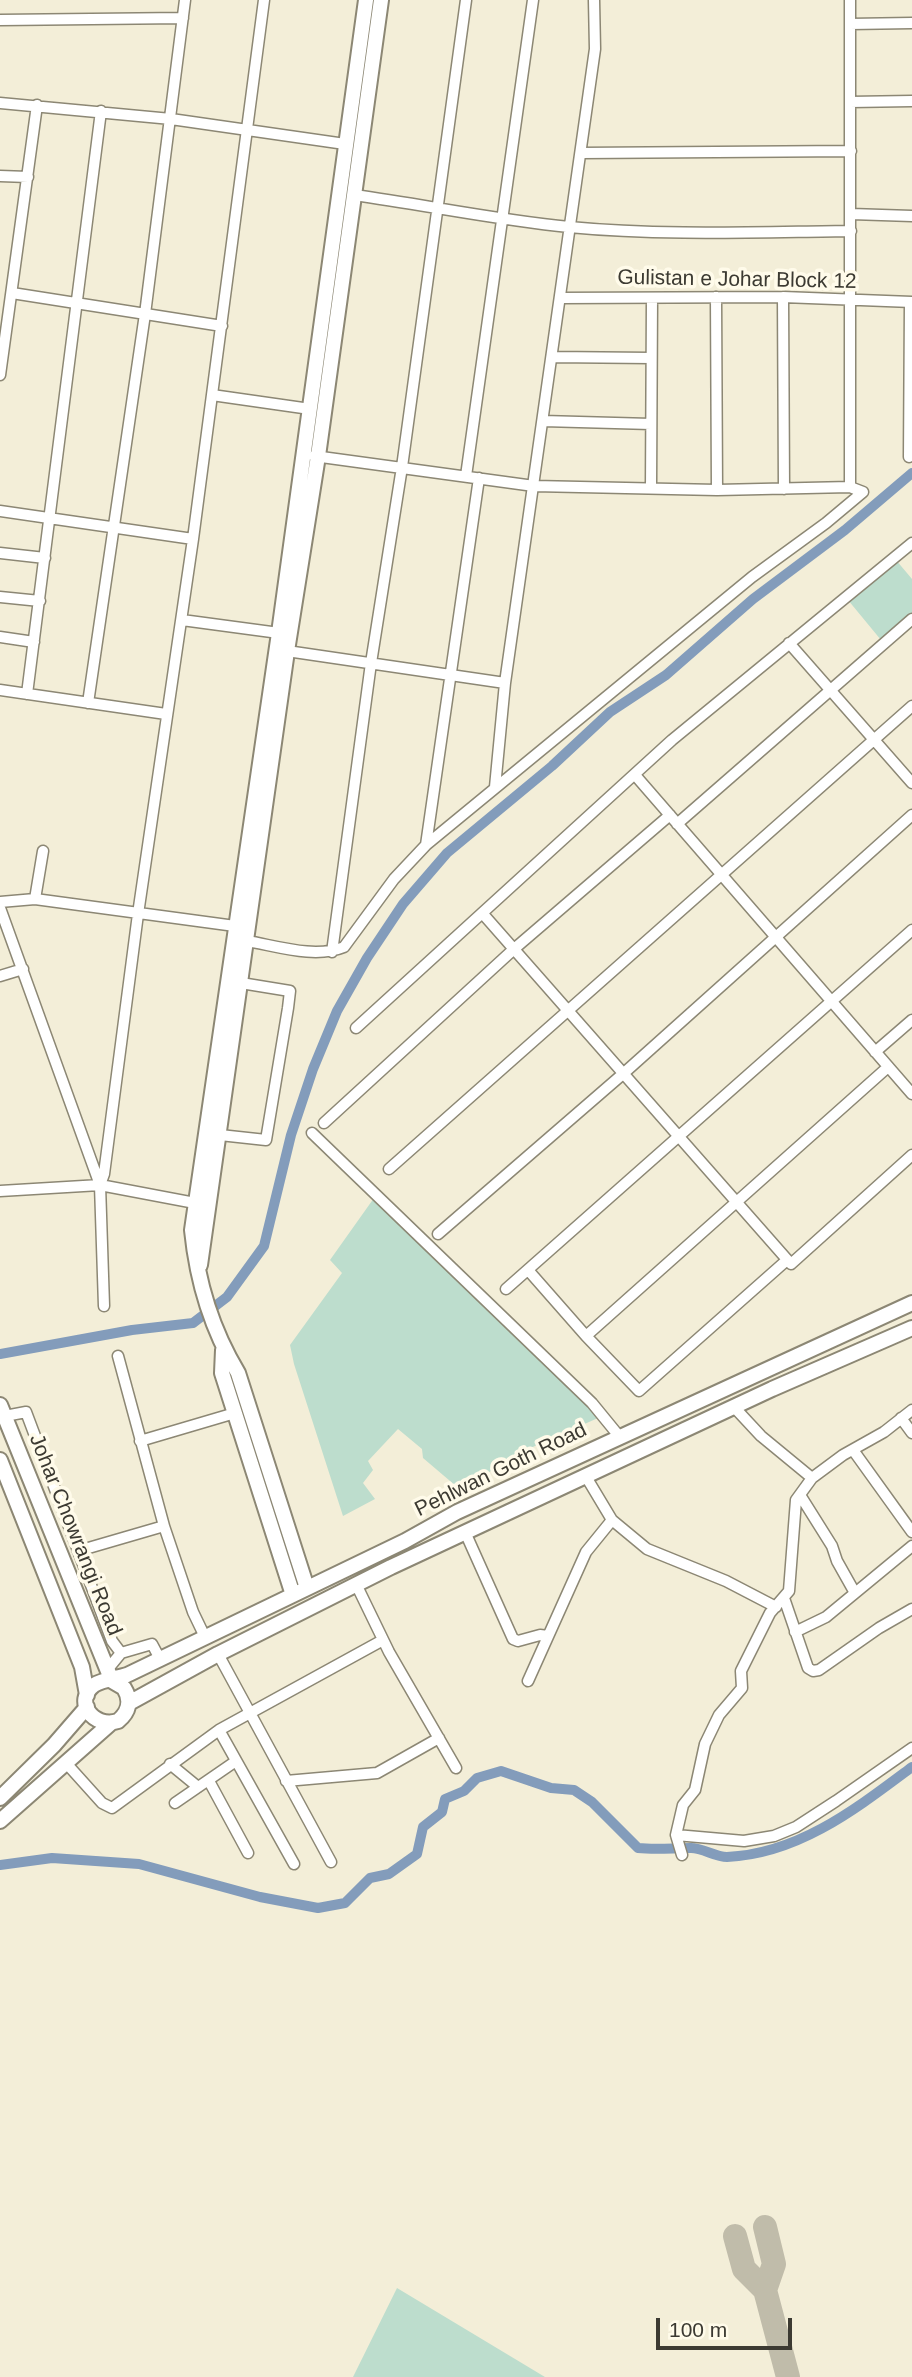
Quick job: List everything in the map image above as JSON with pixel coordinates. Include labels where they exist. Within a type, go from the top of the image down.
[{"type":"street","points":[[88,703],[145,314],[185,0]]},
{"type":"street","points":[[100,1185],[104,1174],[166,714],[182,620],[264,0]]},
{"type":"street","points":[[307,1588],[238,1373],[223,1348],[199,1278],[192,1230],[235,926],[287,651],[339,243],[345,144],[366,0]]},
{"type":"street","points":[[199,1278],[247,941],[274,709],[279,633],[311,455],[310,409],[339,243],[354,194],[381,0]]},
{"type":"street","points":[[332,952],[370,663],[402,467],[466,0]]},
{"type":"street","points":[[466,476],[533,0]]},
{"type":"street","points":[[495,787],[505,683],[595,49],[594,0]]},
{"type":"street","points":[[850,0],[850,487]]},
{"type":"street","points":[[0,20],[183,18]]},
{"type":"street","points":[[850,24],[912,23]]},
{"type":"street","points":[[850,102],[912,101]]},
{"type":"street","points":[[0,103],[171,119],[345,144]]},
{"type":"street","points":[[0,375],[37,105]]},
{"type":"street","points":[[27,694],[101,111]]},
{"type":"street","points":[[581,153],[851,151]]},
{"type":"street","points":[[0,176],[28,177]]},
{"type":"street","points":[[354,194],[502,219],[570,227],[684,233],[851,231]]},
{"type":"street","points":[[851,214],[912,216]]},
{"type":"street","points":[[12,293],[222,326]]},
{"type":"street","points":[[716,297],[717,490]]},
{"type":"street","points":[[783,297],[784,489]]},
{"type":"street","name":"Gulistan e Johar Block 12","points":[[561,298],[783,297],[850,302],[911,302]]},
{"type":"street","points":[[651,487],[652,298]]},
{"type":"street","points":[[909,457],[911,302]]},
{"type":"street","points":[[552,357],[652,358]]},
{"type":"street","points":[[212,395],[310,409]]},
{"type":"street","points":[[543,421],[651,424]]},
{"type":"street","points":[[247,941],[300,950],[332,952],[344,947],[394,879],[426,845],[752,577],[826,523],[863,492],[850,487],[717,490],[534,486],[311,455]]},
{"type":"street","points":[[426,845],[479,478]]},
{"type":"street","points":[[0,511],[193,539]]},
{"type":"street","points":[[356,1028],[672,740],[912,543]]},
{"type":"street","points":[[0,553],[45,558]]},
{"type":"street","points":[[0,597],[40,601]]},
{"type":"street","points":[[324,1123],[514,949],[832,691],[912,619]]},
{"type":"street","points":[[182,620],[279,633]]},
{"type":"street","points":[[0,637],[34,642]]},
{"type":"street","points":[[789,643],[911,780]]},
{"type":"street","points":[[287,651],[505,683]]},
{"type":"street","points":[[0,690],[166,714]]},
{"type":"street","points":[[389,1169],[912,706]]},
{"type":"street","points":[[635,775],[912,1094]]},
{"type":"street","points":[[438,1234],[624,1073],[912,815]]},
{"type":"street","points":[[35,899],[43,851]]},
{"type":"street","points":[[0,902],[35,899],[235,926]]},
{"type":"street","points":[[0,908],[100,1185],[103,1306]]},
{"type":"street","points":[[483,914],[791,1264],[912,1155]]},
{"type":"street","points":[[506,1289],[912,930]]},
{"type":"street","points":[[0,976],[23,969]]},
{"type":"street","points":[[220,1135],[266,1140],[288,1008],[290,991],[241,983]]},
{"type":"street","points":[[876,1052],[912,1020]]},
{"type":"street","points":[[586,1336],[888,1067]]},
{"type":"street","points":[[312,1133],[592,1403],[619,1436]]},
{"type":"street","points":[[0,1191],[100,1185],[195,1203]]},
{"type":"street","points":[[528,1270],[639,1391],[787,1260]]},
{"type":"street","name":"Pehlwan Goth Road","points":[[109,1675],[160,1659],[457,1512],[912,1303]]},
{"type":"street","name":"Pehlwan Goth Road","points":[[129,1703],[218,1654],[403,1561],[815,1369],[910,1332]]},
{"type":"street","points":[[223,1348],[222,1373],[293,1595]]},
{"type":"street","points":[[118,1356],[164,1526],[193,1612],[205,1637]]},
{"type":"street","points":[[734,1407],[761,1436],[812,1478]]},
{"type":"street","points":[[2,1410],[26,1412],[112,1641],[121,1653]]},
{"type":"street","name":"Johar Chowrangi Road","points":[[2,1410],[109,1675]]},
{"type":"street","points":[[682,1856],[677,1839],[683,1805],[695,1790],[705,1744],[719,1715],[741,1688],[741,1671],[770,1613],[789,1591],[796,1500],[812,1478],[884,1432],[912,1410]]},
{"type":"street","points":[[140,1441],[235,1413]]},
{"type":"street","points":[[901,1418],[912,1433]]},
{"type":"street","points":[[853,1450],[912,1532]]},
{"type":"street","name":"Johar Chowrangi Road","points":[[0,1460],[82,1667],[87,1701]]},
{"type":"street","points":[[585,1475],[612,1520],[647,1549],[726,1581],[776,1607]]},
{"type":"street","points":[[800,1495],[832,1546],[837,1561],[855,1593]]},
{"type":"street","points":[[528,1681],[590,1545],[612,1520]]},
{"type":"street","points":[[78,1551],[164,1526]]},
{"type":"street","points":[[465,1532],[513,1639],[518,1642],[540,1635],[548,1636]]},
{"type":"street","points":[[395,1545],[403,1561]]},
{"type":"street","points":[[796,1632],[825,1617],[912,1546]]},
{"type":"street","points":[[356,1584],[383,1640],[456,1768]]},
{"type":"street","points":[[784,1598],[808,1668],[813,1671],[820,1670],[879,1628],[912,1609]]},
{"type":"street","points":[[66,1763],[102,1803],[112,1808],[219,1730],[383,1640]]},
{"type":"street","points":[[0,1798],[54,1745],[87,1701],[96,1684],[109,1675],[121,1653],[152,1644],[160,1659]]},
{"type":"street","points":[[218,1654],[331,1862]]},
{"type":"street","points":[[0,1821],[111,1723],[124,1716],[129,1703],[124,1688],[109,1675]]},
{"type":"street","points":[[87,1701],[96,1720],[111,1723]]},
{"type":"street","points":[[219,1730],[294,1864]]},
{"type":"street","points":[[286,1781],[377,1773],[439,1738]]},
{"type":"street","points":[[677,1839],[744,1840],[774,1836],[796,1827],[912,1748]]},
{"type":"street","points":[[175,1802],[236,1761]]},
{"type":"street","points":[[170,1764],[198,1787]]},
{"type":"street","points":[[209,1781],[248,1853]]},
{"type":"green space","points":[[896,560],[912,579],[912,614],[881,640],[848,600]]},
{"type":"green space","points":[[374,1198],[575,1391],[598,1418],[508,1458],[463,1492],[423,1458],[422,1449],[398,1429],[368,1461],[373,1470],[363,1483],[375,1499],[343,1516],[290,1345],[342,1273],[330,1260]]},
{"type":"green space","points":[[397,2288],[545,2377],[353,2377]]},
{"type":"waterway","points":[[0,1354],[132,1330],[193,1323],[227,1297],[264,1246],[291,1135],[313,1069],[337,1011],[367,958],[403,904],[447,853],[552,766],[610,712],[666,675],[753,599],[845,530],[912,473]]},
{"type":"waterway","points":[[0,1865],[52,1858],[139,1864],[260,1897],[318,1908],[345,1903],[370,1878],[389,1874],[417,1854],[423,1827],[442,1812],[445,1799],[464,1791],[477,1778],[501,1771],[551,1788],[574,1790],[592,1802],[638,1848],[696,1848],[727,1857],[753,1854],[803,1838],[848,1813],[912,1767]]},
{"type":"taxiway","points":[[765,2227],[774,2264],[765,2290],[788,2377]]},
{"type":"taxiway","points":[[735,2236],[744,2269],[765,2290]]}]
